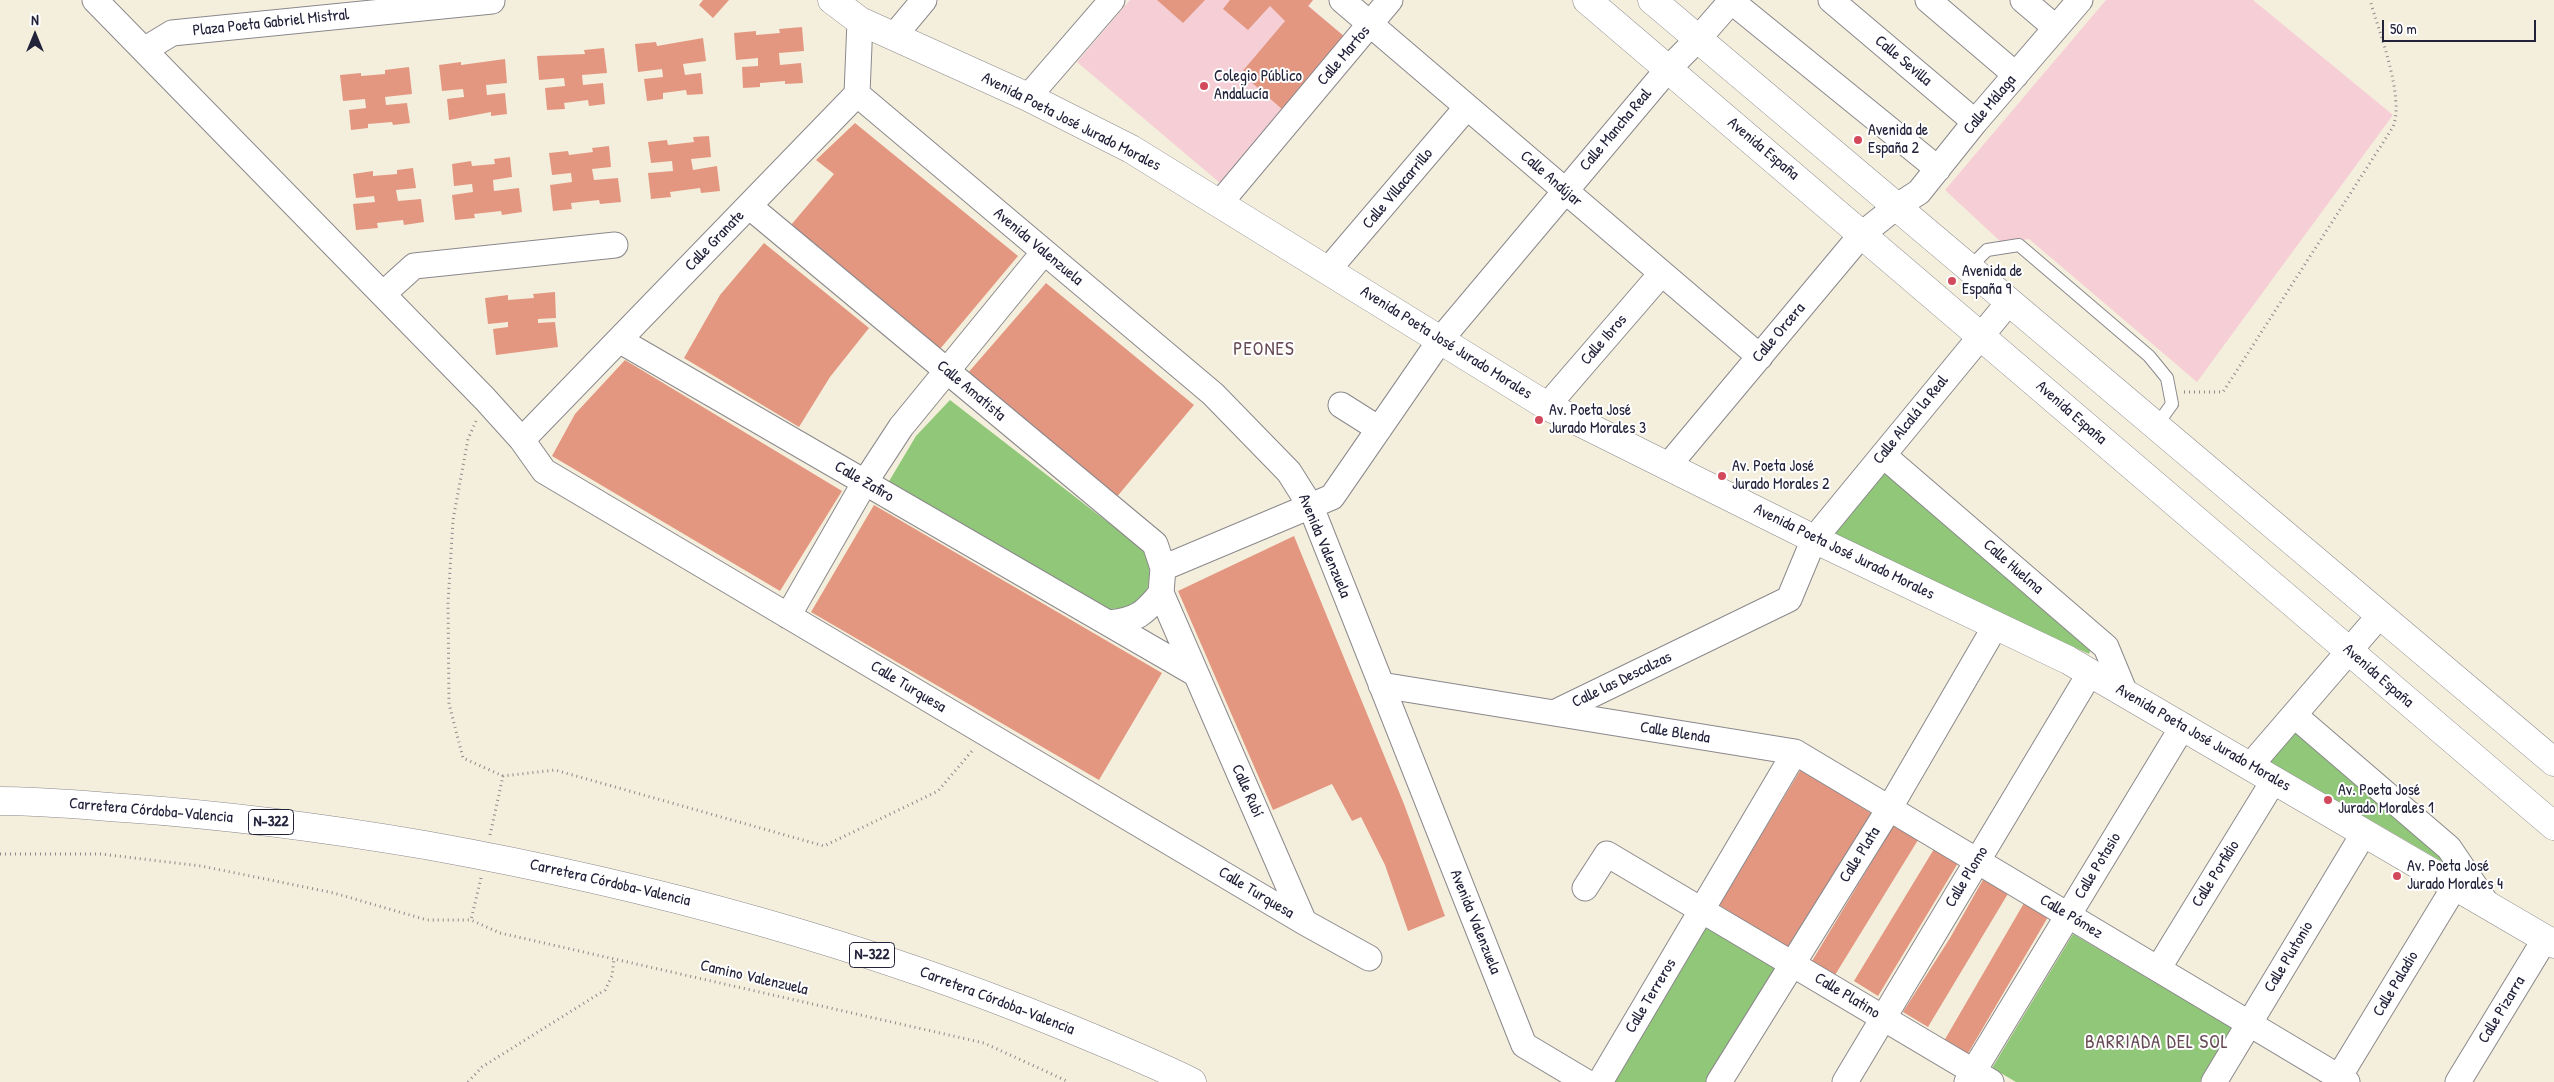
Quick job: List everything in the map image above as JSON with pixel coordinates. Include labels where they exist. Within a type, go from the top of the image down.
[{"type":"main road","name":"Avenida Poeta José Jurado Morales","points":[[832,0],[860,21],[1028,97],[1131,149],[1547,406],[1814,538],[1996,625],[2090,673],[2550,942]]},
{"type":"main road","name":"Avenida España","points":[[1587,0],[2554,826]]},
{"type":"main road","points":[[1652,0],[2554,762]]},
{"type":"main road","name":"Carretera Córdoba-Valencia","points":[[0,801],[219,815],[355,833],[548,868],[750,917],[873,955],[987,995],[1154,1064],[1192,1082]]},
{"type":"street","name":"Calle Turquesa","points":[[95,0],[485,399],[522,440],[544,471],[1304,922]]},
{"type":"street","points":[[894,36],[924,0]]},
{"type":"street","points":[[1028,97],[1112,0]]},
{"type":"street","name":"Calle Andújar","points":[[1342,0],[1760,357]]},
{"type":"street","name":"Calle Martos","points":[[1220,203],[1390,0]]},
{"type":"street","points":[[1731,0],[1938,168]]},
{"type":"street","name":"Calle Mancha Real","points":[[1163,568],[1332,497],[1441,339],[1668,69],[1698,39],[1731,0]]},
{"type":"street","name":"Calle Sevilla","points":[[1831,0],[1975,122]]},
{"type":"street","points":[[1928,0],[2016,75]]},
{"type":"street","points":[[2023,0],[2056,28]]},
{"type":"street","name":"Calle Málaga","points":[[1896,206],[1919,192],[1975,122],[2080,0]]},
{"type":"street","name":"Plaza Poeta Gabriel Mistral","points":[[144,50],[172,33],[492,1]]},
{"type":"street","points":[[856,94],[860,21]]},
{"type":"street","name":"Calle Granate","points":[[522,440],[856,94]]},
{"type":"street","name":"Avenida Valenzuela","points":[[856,94],[1213,394],[1289,472],[1311,507],[1524,1045],[1586,1082]]},
{"type":"street","name":"Calle Villacarrillo","points":[[1328,270],[1467,107]]},
{"type":"street","name":"Calle Amatista","points":[[749,206],[1155,544],[1163,568],[1161,593]]},
{"type":"street","name":"Calle Orcera","points":[[1668,466],[1862,234],[1896,206]]},
{"type":"street","points":[[382,294],[414,266],[615,245]]},
{"type":"street","points":[[788,616],[865,482],[901,427],[1044,252]]},
{"type":"street","name":"Calle Ibros","points":[[1547,406],[1661,274]]},
{"type":"street","name":"Calle Alcalá la Real","points":[[1814,538],[2010,302]]},
{"type":"street","name":"Calle Zafiro","points":[[619,340],[1196,674]]},
{"type":"street","points":[[1341,405],[1379,429]]},
{"type":"street","name":"Calle Huelma","points":[[1883,455],[2106,647],[2125,693]]},
{"type":"street","name":"Calle las Descalzas","points":[[1381,685],[1554,713],[1789,599],[1814,538]]},
{"type":"street","points":[[1109,623],[1129,621],[1145,612],[1161,593]]},
{"type":"street","name":"Calle Rubí","points":[[1161,593],[1304,922]]},
{"type":"street","points":[[2250,766],[2380,615]]},
{"type":"street","name":"Calle Plata","points":[[1719,1082],[1889,808],[1996,625]]},
{"type":"street","name":"Calle Plomo","points":[[1845,1082],[2090,673]]},
{"type":"street","name":"Calle Blenda","points":[[1554,713],[1795,752]]},
{"type":"street","points":[[2294,715],[2449,848],[2487,904]]},
{"type":"street","name":"Calle Potasio","points":[[1977,1079],[2068,915],[2183,726]]},
{"type":"street","name":"Calle Pómez","points":[[1795,752],[2341,1080]]},
{"type":"street","name":"Calle Terreros","points":[[1600,1082],[1795,752]]},
{"type":"street","name":"Calle Porfidio","points":[[2158,969],[2274,780]]},
{"type":"street","name":"Calle Plutonio","points":[[2214,1082],[2364,832]]},
{"type":"street","points":[[1585,888],[1608,854],[1703,910]]},
{"type":"street","name":"Calle Paladio","points":[[2341,1080],[2455,886]]},
{"type":"street","name":"Calle Platino","points":[[1703,910],[1883,1018],[1977,1079]]},
{"type":"street","points":[[1304,922],[1369,958]]},
{"type":"street","name":"Calle Pizarra","points":[[2458,1082],[2550,942]]},
{"type":"lane","points":[[1969,268],[1987,250],[2020,244],[2149,356],[2167,378],[2172,404],[2156,426]]},
{"type":"path","points":[[2170,392],[2223,392],[2393,128],[2397,113],[2395,92],[2370,0]]},
{"type":"path","points":[[485,399],[468,439],[453,520],[448,603],[449,704],[463,758],[503,776],[555,770],[824,846],[938,791],[974,749]]},
{"type":"path","points":[[489,839],[503,776]]},
{"type":"path","points":[[0,854],[101,854],[201,866],[334,893],[427,920],[471,920],[481,878]]},
{"type":"path","name":"Camino Valenzuela","points":[[471,920],[500,934],[984,1043],[1069,1082]]},
{"type":"path","points":[[468,1082],[482,1067],[606,990],[612,976],[614,959]]},
{"type":"shaded area","name":"Colegio Público Andalucía","points":[[1130,0],[1313,0],[1309,6],[1345,37],[1220,183],[1077,62]]},
{"type":"shaded area","points":[[2106,0],[2253,0],[2393,115],[2197,382],[2029,239],[2002,243],[1945,190]]},
{"type":"green space","points":[[950,400],[1145,551],[1150,574],[1146,592],[1140,599],[1122,608],[1109,609],[888,483],[916,436]]},
{"type":"green space","points":[[1884,464],[2095,638],[2089,654],[1827,532]]},
{"type":"green space","points":[[2289,720],[2444,853],[2446,864],[2267,760]]},
{"type":"green space","points":[[1707,923],[1780,968],[1710,1082],[1613,1082]]},
{"type":"green space","points":[[2073,934],[2232,1028],[2200,1082],[2016,1082],[1992,1068]]},
{"type":"building","points":[[703,0],[729,0],[713,18],[699,5]]},
{"type":"building","points":[[1157,0],[1205,0],[1183,23]]},
{"type":"building","points":[[1230,0],[1313,0],[1308,6],[1345,37],[1283,110],[1241,73],[1285,21],[1270,6],[1248,30],[1223,9]]},
{"type":"building","points":[[802,27],[804,51],[779,53],[780,65],[801,63],[803,83],[785,84],[785,81],[760,83],[760,87],[743,88],[742,67],[758,66],[758,58],[736,60],[734,33],[756,31],[756,35],[780,33],[779,29]]},
{"type":"building","points":[[703,38],[706,61],[683,64],[685,75],[701,73],[703,94],[687,95],[686,90],[663,93],[663,99],[647,101],[644,79],[663,77],[662,69],[638,72],[635,44],[656,42],[657,46]]},
{"type":"building","points":[[604,48],[607,73],[582,75],[583,85],[603,83],[605,104],[589,106],[588,100],[564,103],[565,109],[547,110],[545,88],[565,86],[564,78],[539,80],[537,56],[585,54],[584,50]]},
{"type":"building","points":[[505,59],[507,83],[486,85],[487,95],[505,93],[507,114],[491,116],[491,112],[449,120],[447,99],[464,97],[463,89],[442,91],[439,65],[461,62],[461,65]]},
{"type":"building","points":[[409,67],[412,94],[385,97],[386,105],[407,103],[410,123],[393,125],[392,122],[368,124],[368,128],[351,130],[349,110],[366,108],[365,99],[343,101],[340,75],[361,73],[361,76],[385,74],[385,70]]},
{"type":"building","points":[[855,123],[1018,256],[940,349],[791,225],[834,174],[816,160]]},
{"type":"building","points":[[709,136],[711,157],[691,159],[693,170],[717,166],[720,191],[701,193],[700,188],[670,192],[671,197],[651,199],[648,173],[673,171],[672,161],[651,163],[648,142],[667,140],[668,145],[694,142],[693,137]]},
{"type":"building","points":[[609,146],[611,167],[592,169],[594,180],[618,178],[621,202],[600,204],[599,200],[571,203],[572,209],[553,211],[550,185],[572,182],[571,173],[552,175],[549,153],[568,151],[569,155],[593,152],[592,148]]},
{"type":"building","points":[[510,157],[512,177],[493,180],[494,191],[519,188],[522,212],[502,215],[501,211],[474,214],[475,218],[455,220],[452,195],[473,192],[472,184],[454,186],[452,164],[471,161],[472,166],[495,164],[494,159]]},
{"type":"building","points":[[413,168],[416,188],[396,190],[398,201],[421,199],[424,222],[404,225],[403,220],[377,223],[378,228],[356,230],[353,204],[375,202],[374,196],[356,198],[353,174],[373,171],[373,176],[397,174],[397,170]]},
{"type":"building","points":[[764,243],[869,328],[830,377],[799,427],[684,358],[720,295]]},
{"type":"building","points":[[1046,283],[1194,405],[1115,499],[967,374]]},
{"type":"building","points":[[555,292],[556,318],[538,319],[538,323],[555,322],[558,347],[496,355],[493,329],[508,327],[508,322],[488,324],[485,298],[508,295],[508,300],[534,298],[533,294]]},
{"type":"building","points":[[625,360],[842,491],[780,591],[552,456],[575,414]]},
{"type":"building","points":[[874,505],[1162,673],[1099,780],[811,612]]},
{"type":"building","points":[[1294,536],[1404,804],[1445,916],[1408,931],[1385,865],[1361,817],[1352,821],[1332,784],[1273,810],[1178,591]]},
{"type":"building","points":[[1801,769],[1871,813],[1789,949],[1719,905]]},
{"type":"building","points":[[1894,825],[1918,840],[1835,975],[1812,961]]},
{"type":"building","points":[[1934,849],[1958,863],[1878,996],[1854,981]]},
{"type":"building","points":[[1984,878],[2009,892],[1928,1027],[1903,1012],[1950,938]]},
{"type":"building","points":[[2024,903],[2048,917],[1967,1055],[1944,1041]]},
{"type":"place","name":"Colegio Público Andalucía","points":[[1204,86]]},
{"type":"place","name":"Avenida de España 2","points":[[1858,140]]},
{"type":"place","name":"Avenida de España 9","points":[[1952,281]]},
{"type":"place","name":"Av. Poeta José Jurado Morales 3","points":[[1539,420]]},
{"type":"place","name":"Av. Poeta José Jurado Morales 2","points":[[1722,476]]},
{"type":"place","name":"Av. Poeta José Jurado Morales 1","points":[[2328,800]]},
{"type":"place","name":"Av. Poeta José Jurado Morales 4","points":[[2397,876]]},
{"type":"district","name":"PEONES","points":[[1264,350]]},
{"type":"district","name":"BARRIADA DEL SOL","points":[[2157,1043]]}]
